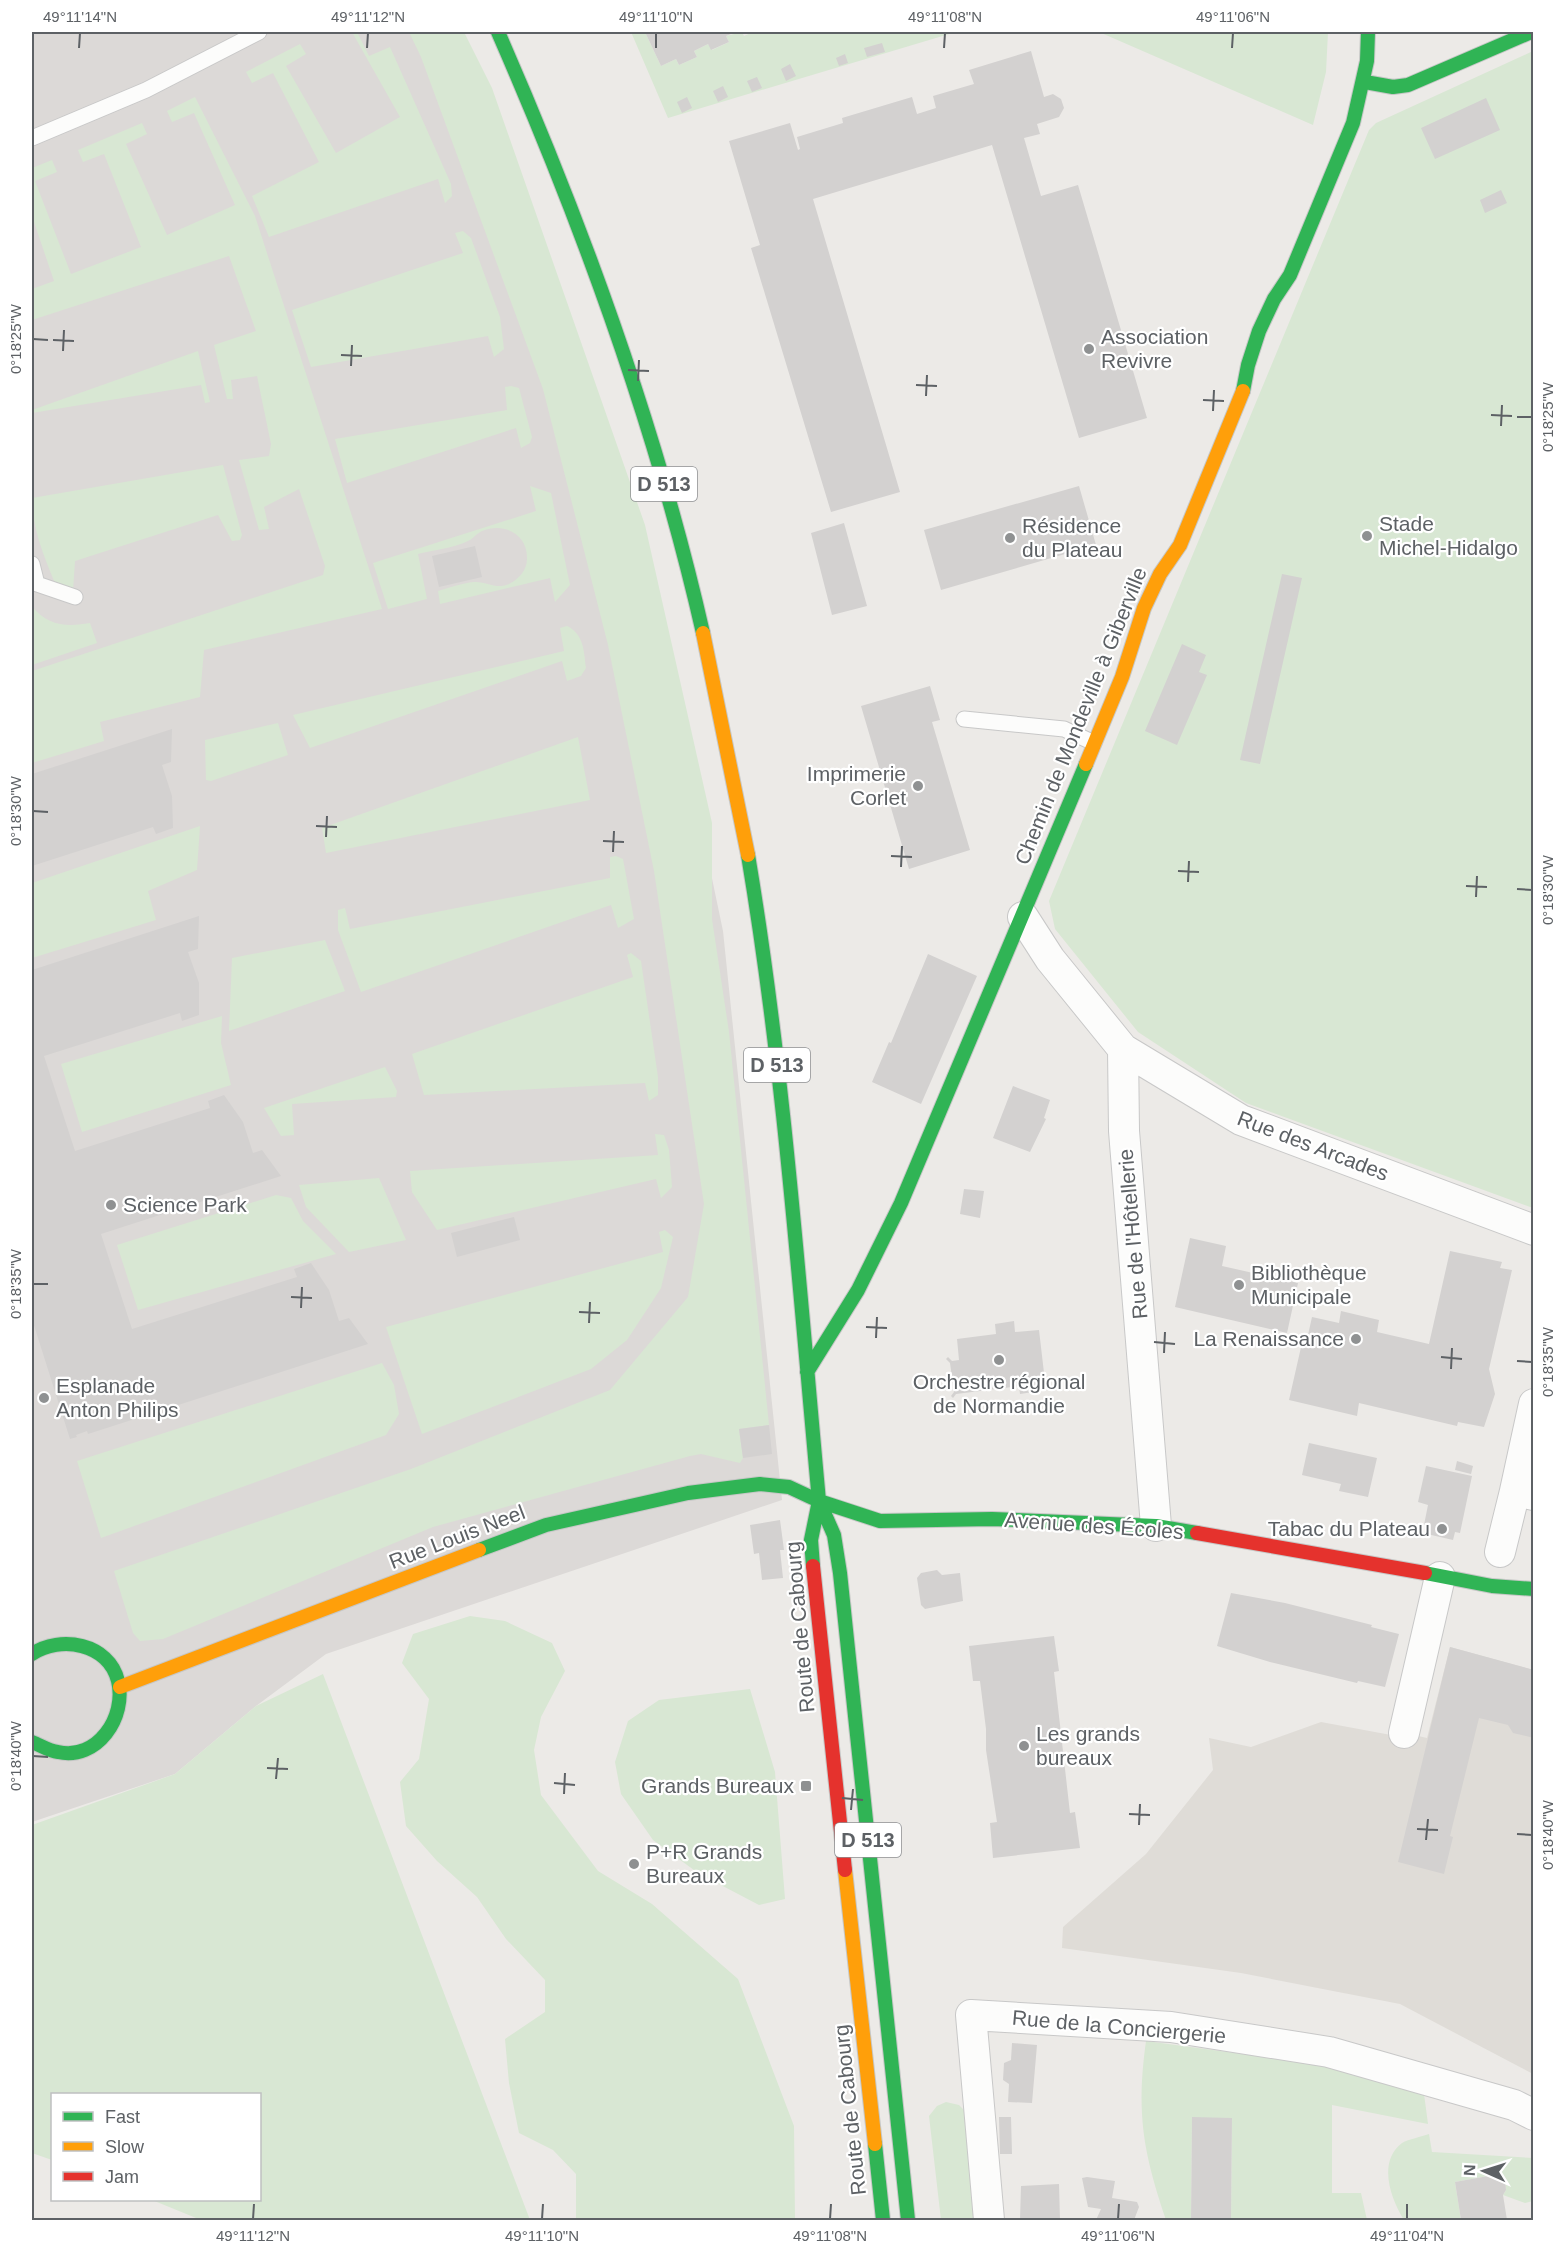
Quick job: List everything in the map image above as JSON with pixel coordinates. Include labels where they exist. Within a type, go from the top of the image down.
[{"type":"street","name":"D 513","points":[[498,32],[540,124],[590,255],[640,401],[698,601],[745,832],[764,955],[819,1501]]},
{"type":"street","name":"Chemin de Mondeville à Giberville","points":[[807,1372],[858,1290],[901,1203],[1095,743],[1122,677],[1127,652],[1154,587],[1164,565],[1180,545],[1243,393],[1244,373],[1278,288],[1290,275],[1354,117],[1365,82],[1368,32]]},
{"type":"street","points":[[1365,82],[1393,87],[1408,85],[1531,32]]},
{"type":"street","name":"Rue des Arcades","points":[[1018,927],[1050,959],[1123,1049],[1241,1120],[1533,1230]]},
{"type":"street","name":"Rue de l'Hôtellerie","points":[[1123,1049],[1124,1131],[1156,1526]]},
{"type":"street","points":[[1500,1552],[1524,1493],[1533,1404]]},
{"type":"street","name":"Rue Louis Neel","points":[[120,1687],[546,1526],[688,1493],[760,1484],[789,1486],[819,1501]]},
{"type":"street","name":"Avenue des Écoles","points":[[819,1501],[880,1521],[992,1519],[1156,1526],[1341,1557],[1492,1586],[1533,1589]]},
{"type":"street","name":"Route de Cabourg","points":[[819,1501],[812,1540],[814,1592],[884,2220]]},
{"type":"street","name":"Route de Cabourg","points":[[819,1501],[834,1535],[840,1573],[908,2220]]},
{"type":"street","points":[[1404,1733],[1440,1577]]},
{"type":"street","points":[[32,1654],[41,1647],[58,1642],[75,1643],[92,1649],[111,1666],[120,1687],[121,1703],[117,1719],[98,1744],[83,1751],[69,1754],[54,1753],[32,1742]]},
{"type":"street","name":"Rue de la Conciergerie","points":[[989,2220],[971,2015],[1172,2027],[1329,2052],[1514,2105],[1533,2115]]},
{"type":"lane","points":[[32,138],[61,128],[146,90],[259,32]]},
{"type":"lane","points":[[32,564],[37,584],[75,597]]},
{"type":"lane","points":[[964,719],[1064,729],[1095,743]]},
{"type":"shaded area","points":[[32,32],[454,32],[649,577],[723,931],[782,1500],[326,1654],[256,1706],[175,1774],[32,1822]]},
{"type":"shaded area","points":[[1450,1647],[1533,1670],[1533,2074],[1400,2004],[1241,1973],[1062,1948],[1063,1927],[1146,1854],[1213,1770],[1209,1738],[1251,1747],[1321,1722],[1391,1735],[1392,1730],[1427,1738]]},
{"type":"green space","points":[[352,32],[357,32],[369,56],[390,47],[451,184],[452,196],[445,203],[438,179],[269,237],[252,196],[319,162],[273,73],[252,83],[246,72],[300,44],[306,54],[286,66],[336,153],[400,117]]},
{"type":"green space","points":[[409,32],[464,32],[492,88],[645,525],[712,823],[712,919],[729,1032],[769,1425],[739,1429],[743,1458],[740,1463],[701,1454],[690,1456],[433,1527],[163,1639],[140,1641],[133,1633],[114,1571],[411,1469],[610,1390],[688,1297],[704,1204],[654,871],[608,645],[543,389],[421,57]]},
{"type":"green space","points":[[631,32],[645,32],[661,66],[676,59],[679,65],[697,57],[694,51],[708,44],[712,50],[729,42],[726,36],[742,32],[744,36],[753,32],[956,32],[668,118]]},
{"type":"green space","points":[[1099,32],[1328,32],[1326,72],[1313,125]]},
{"type":"green space","name":"Stade Michel-Hidalgo","points":[[1533,51],[1533,1208],[1246,1103],[1138,1032],[1055,929],[1049,901],[1369,130],[1376,123]]},
{"type":"green space","points":[[195,97],[255,216],[382,609],[204,650],[200,697],[100,722],[104,741],[32,763],[32,671],[323,575],[325,566],[299,489],[264,507],[269,529],[259,530],[239,460],[269,456],[271,444],[257,376],[231,380],[233,399],[227,399],[214,345],[256,331],[229,256],[32,320],[32,289],[54,281],[32,216],[32,168],[52,160],[57,172],[35,181],[71,274],[141,247],[104,154],[83,162],[78,150],[142,123],[147,134],[126,144],[167,235],[235,205],[194,113],[172,122],[167,111]]},
{"type":"green space","points":[[463,231],[471,238],[500,317],[504,349],[494,357],[488,336],[311,367],[292,310],[463,253],[455,233]]},
{"type":"green space","points":[[198,351],[210,402],[205,403],[201,385],[32,413],[32,410]]},
{"type":"green space","points":[[505,387],[519,388],[532,437],[530,443],[521,448],[516,428],[347,483],[335,439],[507,410]]},
{"type":"green space","points":[[223,465],[242,535],[240,540],[232,541],[218,515],[75,561],[73,591],[60,595],[37,535],[32,498]]},
{"type":"green space","points":[[530,486],[551,493],[570,585],[555,602],[550,578],[440,604],[438,591],[474,582],[504,586],[522,574],[527,559],[523,543],[513,532],[498,528],[482,531],[470,540],[456,545],[418,554],[427,599],[388,609],[373,563],[536,511]]},
{"type":"green space","points":[[32,606],[44,618],[58,624],[90,623],[97,643],[32,665]]},
{"type":"green space","points":[[567,626],[573,629],[580,639],[586,668],[581,676],[567,681],[562,661],[310,748],[293,715],[564,651],[560,628]]},
{"type":"green space","points":[[278,723],[288,755],[211,781],[206,780],[205,740]]},
{"type":"green space","points":[[578,737],[590,800],[326,853],[322,828]]},
{"type":"green space","points":[[200,826],[197,870],[148,891],[156,920],[32,958],[32,883]]},
{"type":"green space","points":[[616,856],[623,859],[634,919],[618,928],[611,905],[361,992],[338,930],[338,910],[345,908],[350,929],[610,878],[610,857]]},
{"type":"green space","points":[[325,940],[345,991],[229,1031],[232,958]]},
{"type":"green space","points":[[631,953],[641,961],[658,1077],[658,1095],[649,1101],[645,1083],[424,1095],[412,1054],[633,977],[627,955]]},
{"type":"green space","points":[[222,1016],[221,1043],[231,1085],[82,1132],[61,1064]]},
{"type":"green space","points":[[385,1067],[397,1091],[396,1097],[292,1104],[294,1135],[281,1136],[264,1108]]},
{"type":"green space","points":[[655,1134],[664,1135],[669,1150],[672,1187],[661,1198],[656,1179],[437,1230],[412,1192],[410,1171],[658,1155]]},
{"type":"green space","points":[[379,1178],[406,1240],[349,1252],[306,1207],[299,1185]]},
{"type":"green space","points":[[276,1195],[291,1198],[303,1221],[336,1254],[138,1310],[117,1245]]},
{"type":"green space","points":[[665,1230],[673,1237],[661,1288],[627,1340],[591,1369],[422,1434],[386,1327],[663,1252],[659,1232]]},
{"type":"green space","points":[[382,1363],[394,1385],[399,1414],[386,1435],[101,1538],[77,1461]]},
{"type":"green space","points":[[470,1616],[505,1621],[552,1643],[565,1671],[541,1717],[534,1750],[541,1795],[598,1871],[652,1904],[738,1979],[794,2126],[795,2220],[576,2220],[576,2174],[553,2150],[519,2133],[509,2083],[505,2039],[545,2012],[545,1980],[506,1939],[477,1897],[437,1861],[406,1826],[400,1782],[419,1759],[429,1699],[402,1663],[413,1634]]},
{"type":"green space","points":[[323,1674],[530,2220],[201,2220],[154,2201],[261,2201],[261,2093],[51,2093],[51,2160],[32,2153],[32,1825],[175,1774],[256,1706]]},
{"type":"green space","points":[[750,1689],[775,1772],[785,1899],[759,1905],[698,1873],[653,1840],[621,1794],[615,1762],[628,1721],[659,1700]]},
{"type":"green space","points":[[1146,2041],[1316,2064],[1424,2094],[1428,2124],[1332,2105],[1332,2193],[1361,2193],[1367,2220],[1231,2220],[1232,2118],[1192,2118],[1191,2220],[1166,2220],[1152,2173],[1144,2132],[1142,2090]]},
{"type":"green space","points":[[946,2102],[959,2105],[965,2111],[977,2220],[941,2220],[929,2116],[937,2106]]},
{"type":"green space","points":[[1429,2134],[1432,2152],[1533,2158],[1533,2201],[1525,2203],[1503,2195],[1506,2190],[1505,2179],[1499,2174],[1455,2182],[1461,2220],[1404,2220],[1391,2191],[1388,2170],[1390,2160],[1394,2151],[1402,2143]]},
{"type":"building","points":[[645,32],[736,32],[726,36],[729,42],[711,50],[708,44],[694,51],[697,57],[679,65],[676,59],[661,66]]},
{"type":"building","points":[[882,43],[885,52],[867,57],[864,48]]},
{"type":"building","name":"Association Revivre","points":[[1031,51],[1044,97],[1053,94],[1061,99],[1064,108],[1059,117],[1037,124],[1040,134],[1024,138],[1041,196],[1078,185],[1147,418],[1079,438],[992,145],[813,199],[900,492],[831,512],[751,248],[760,245],[729,141],[790,123],[798,150],[800,149],[797,137],[843,123],[842,118],[912,97],[917,114],[936,108],[933,96],[974,84],[969,70]]},
{"type":"building","points":[[845,54],[848,63],[839,66],[836,58]]},
{"type":"building","points":[[790,64],[796,76],[786,81],[781,69]]},
{"type":"building","points":[[757,77],[762,88],[752,92],[747,81]]},
{"type":"building","points":[[723,86],[728,97],[718,102],[713,91]]},
{"type":"building","points":[[687,97],[692,108],[682,113],[677,102]]},
{"type":"building","points":[[1486,98],[1500,130],[1435,159],[1421,128]]},
{"type":"building","points":[[1501,190],[1507,203],[1485,213],[1480,200]]},
{"type":"building","name":"Résidence du Plateau","points":[[1079,486],[1096,545],[941,590],[924,530]]},
{"type":"building","points":[[844,523],[867,606],[832,615],[811,533]]},
{"type":"building","points":[[475,546],[482,577],[439,587],[432,556]]},
{"type":"building","points":[[1282,574],[1302,578],[1260,764],[1240,760]]},
{"type":"building","points":[[1182,644],[1206,655],[1199,672],[1207,675],[1177,745],[1145,731]]},
{"type":"building","name":"Imprimerie Corlet","points":[[930,686],[940,720],[932,722],[970,850],[909,869],[861,706]]},
{"type":"building","points":[[172,729],[171,762],[162,765],[172,796],[173,828],[156,834],[153,827],[32,866],[32,774]]},
{"type":"building","name":"Science Park","points":[[199,916],[198,949],[188,952],[199,983],[199,1015],[182,1021],[180,1013],[44,1056],[75,1151],[210,1108],[208,1101],[224,1095],[243,1122],[253,1153],[262,1150],[281,1176],[101,1234],[132,1329],[297,1277],[294,1269],[311,1263],[329,1290],[339,1321],[349,1318],[368,1344],[88,1434],[87,1431],[70,1439],[32,1319],[32,970]]},
{"type":"building","points":[[928,954],[977,976],[921,1104],[872,1082]]},
{"type":"building","points":[[1013,1086],[1050,1100],[1044,1118],[1046,1119],[1030,1152],[993,1138]]},
{"type":"building","points":[[964,1189],[984,1191],[980,1218],[960,1214]]},
{"type":"building","points":[[514,1217],[520,1240],[457,1257],[451,1233]]},
{"type":"building","name":"Bibliothèque Municipale","points":[[1190,1238],[1226,1246],[1222,1266],[1298,1283],[1287,1333],[1175,1307]]},
{"type":"building","name":"La Renaissance","points":[[1450,1251],[1502,1262],[1500,1268],[1512,1270],[1489,1369],[1495,1394],[1484,1427],[1458,1422],[1457,1426],[1359,1403],[1357,1416],[1289,1400],[1304,1334],[1308,1335],[1312,1317],[1339,1323],[1341,1311],[1379,1320],[1377,1332],[1429,1344]]},
{"type":"building","name":"Orchestre régional de Normandie","points":[[1014,1321],[1015,1332],[1039,1330],[1046,1390],[1020,1394],[1019,1386],[956,1394],[953,1398],[951,1396],[954,1392],[950,1363],[946,1359],[948,1357],[952,1361],[959,1360],[957,1339],[996,1334],[995,1324]]},
{"type":"building","points":[[769,1425],[772,1454],[743,1458],[739,1429]]},
{"type":"building","points":[[1309,1443],[1377,1458],[1368,1497],[1339,1491],[1341,1484],[1302,1475]]},
{"type":"building","points":[[1457,1461],[1473,1466],[1471,1474],[1455,1470]]},
{"type":"building","points":[[1426,1466],[1472,1476],[1460,1533],[1455,1532],[1453,1540],[1427,1534],[1429,1526],[1424,1525],[1428,1505],[1418,1502]]},
{"type":"building","points":[[780,1520],[784,1550],[780,1550],[783,1578],[762,1580],[759,1553],[754,1554],[750,1525]]},
{"type":"building","points":[[937,1570],[942,1575],[960,1573],[963,1601],[925,1609],[921,1605],[917,1578],[921,1573]]},
{"type":"building","points":[[1231,1593],[1285,1603],[1399,1634],[1385,1687],[1358,1681],[1357,1683],[1270,1662],[1217,1646]]},
{"type":"building","name":"Les grands bureaux","points":[[1054,1636],[1059,1671],[1054,1672],[1070,1813],[1075,1812],[1080,1848],[993,1858],[990,1823],[997,1822],[986,1750],[986,1729],[980,1681],[973,1681],[969,1646]]},
{"type":"building","points":[[1450,1647],[1534,1670],[1534,1738],[1513,1733],[1508,1725],[1479,1718],[1450,1836],[1453,1837],[1444,1874],[1398,1862]]},
{"type":"building","points":[[1012,2043],[1037,2045],[1032,2103],[1008,2102],[1009,2084],[1003,2080],[1004,2063],[1011,2060]]},
{"type":"building","points":[[999,2117],[1011,2117],[1012,2154],[1000,2154]]},
{"type":"building","points":[[1192,2117],[1232,2118],[1231,2220],[1191,2220]]},
{"type":"building","points":[[1499,2174],[1505,2178],[1506,2190],[1503,2195],[1507,2220],[1461,2220],[1455,2182]]},
{"type":"building","points":[[1082,2178],[1115,2181],[1112,2198],[1137,2202],[1139,2207],[1134,2220],[1096,2220],[1101,2209],[1088,2207]]},
{"type":"building","points":[[1059,2184],[1060,2220],[1020,2220],[1021,2186]]},
{"type":"traffic: fast","points":[[498,32],[559,179],[615,328],[663,479],[703,633]]},
{"type":"traffic: fast","points":[[1243,391],[1248,365],[1259,331],[1274,299],[1290,275],[1353,123],[1367,61],[1368,32]]},
{"type":"traffic: fast","points":[[1365,82],[1393,87],[1408,85],[1531,32]]},
{"type":"traffic: fast","points":[[807,1372],[858,1290],[901,1203],[1086,764]]},
{"type":"traffic: fast","points":[[748,855],[761,935],[781,1096],[797,1258],[819,1501],[811,1540],[813,1566]]},
{"type":"traffic: fast","points":[[479,1550],[546,1525],[688,1493],[760,1484],[789,1487],[819,1501],[880,1521],[992,1519],[1156,1526],[1197,1533]]},
{"type":"traffic: fast","points":[[819,1501],[834,1535],[840,1573],[908,2220]]},
{"type":"traffic: fast","points":[[1425,1573],[1492,1586],[1534,1589]]},
{"type":"traffic: fast","points":[[32,1654],[43,1648],[69,1644],[94,1651],[105,1658],[113,1668],[120,1695],[113,1722],[106,1733],[85,1750],[72,1753],[58,1752],[32,1742]]},
{"type":"traffic: fast","points":[[875,2144],[883,2220]]},
{"type":"traffic: slow","points":[[1086,764],[1122,677],[1144,608],[1160,574],[1180,545],[1243,391]]},
{"type":"traffic: slow","points":[[703,633],[748,855]]},
{"type":"traffic: slow","points":[[120,1687],[479,1550]]},
{"type":"traffic: slow","points":[[845,1870],[875,2144]]},
{"type":"traffic: jam","points":[[1197,1533],[1425,1573]]},
{"type":"traffic: jam","points":[[813,1566],[845,1870]]},
{"type":"place","name":"Association Revivre","points":[[1089,349]]},
{"type":"place","name":"Stade Michel-Hidalgo","points":[[1367,536]]},
{"type":"place","name":"Résidence du Plateau","points":[[1010,538]]},
{"type":"place","name":"Imprimerie Corlet","points":[[918,786]]},
{"type":"place","name":"Science Park","points":[[111,1205]]},
{"type":"place","name":"Bibliothèque Municipale","points":[[1239,1285]]},
{"type":"place","name":"La Renaissance","points":[[1356,1339]]},
{"type":"place","name":"Orchestre régional de Normandie","points":[[999,1360]]},
{"type":"place","name":"Esplanade Anton Philips","points":[[44,1398]]},
{"type":"place","name":"Tabac du Plateau","points":[[1442,1529]]},
{"type":"place","name":"Les grands bureaux","points":[[1024,1746]]},
{"type":"place","name":"Grands Bureaux","points":[[806,1786]]},
{"type":"place","name":"P+R Grands Bureaux","points":[[634,1864]]}]
